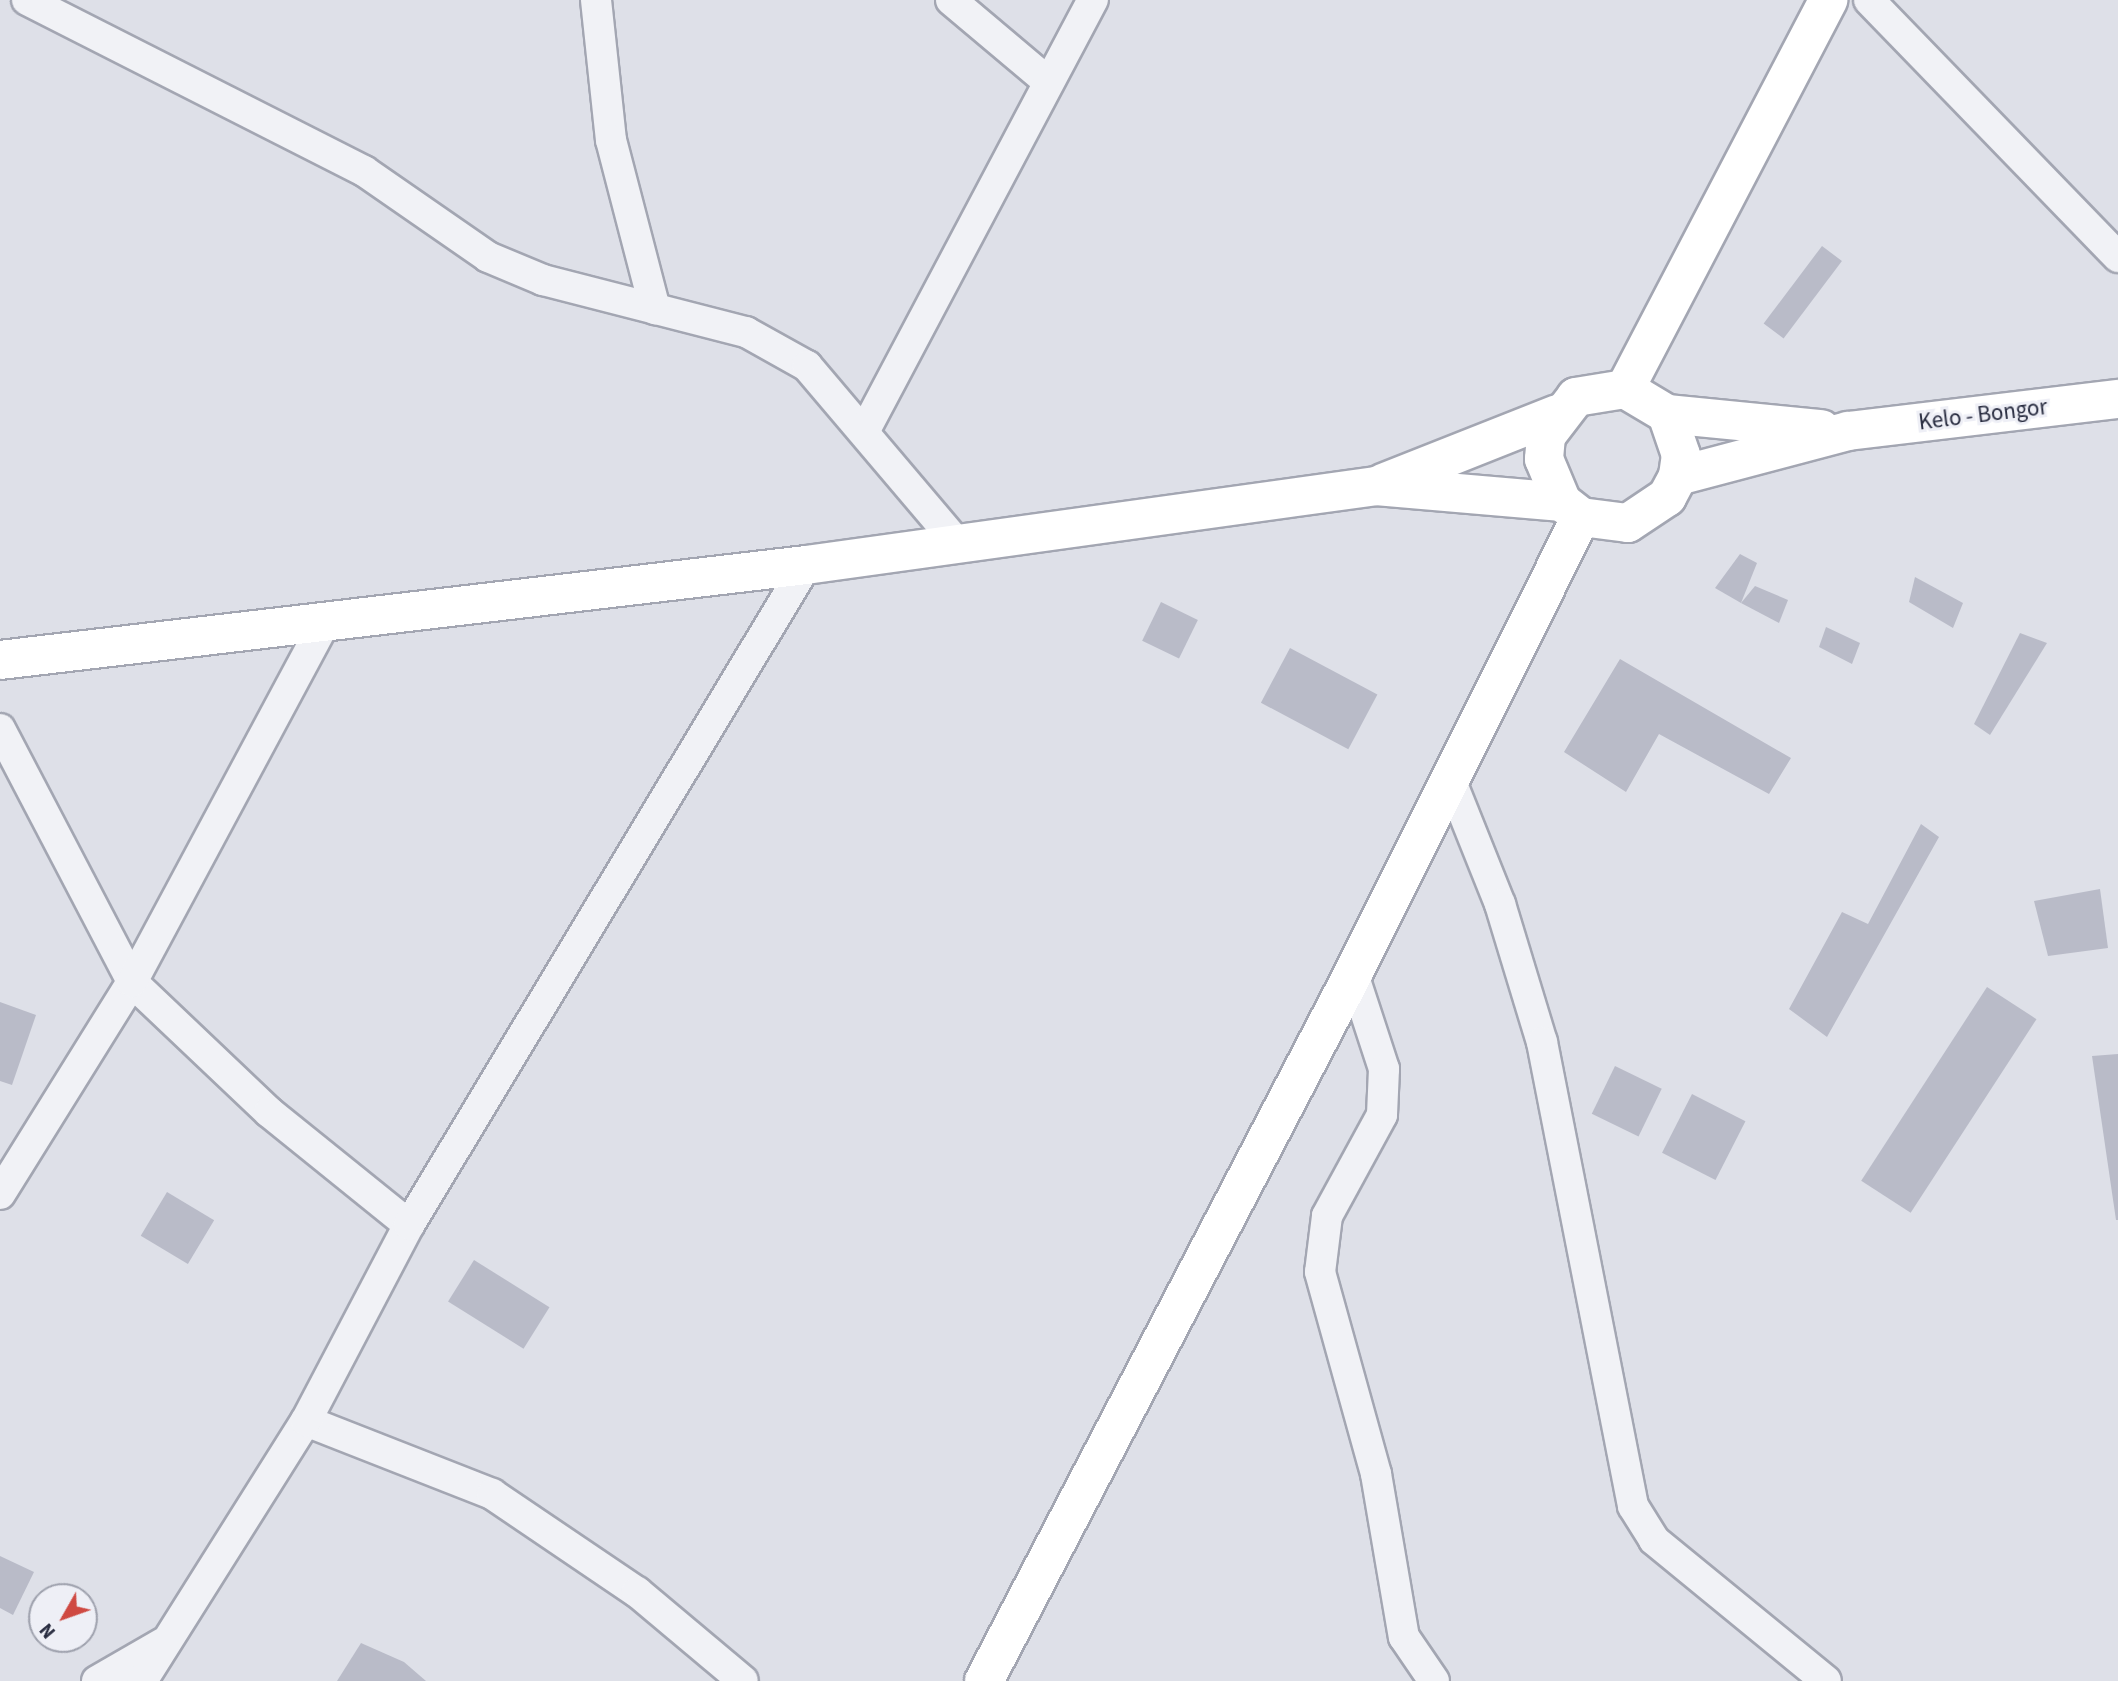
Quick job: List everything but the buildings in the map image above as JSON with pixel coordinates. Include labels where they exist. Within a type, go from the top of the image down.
[{"type":"main road","points":[[1626,389],[1828,0]]},
{"type":"main road","points":[[0,660],[806,565],[956,542],[1376,486],[1557,414],[1576,397],[1626,389],[1667,414],[1847,431]]},
{"type":"main road","name":"Kelo - Bongor","points":[[1847,431],[2118,399]]},
{"type":"main road","points":[[1557,414],[1544,459],[1571,509]]},
{"type":"main road","points":[[1376,486],[1571,509],[1628,523],[1667,497],[1678,476],[1681,455],[1667,414]]},
{"type":"main road","points":[[1678,476],[1847,431]]},
{"type":"main road","points":[[984,1681],[1353,974],[1450,779],[1571,509]]},
{"type":"street","points":[[27,0],[364,171],[488,257],[544,281],[746,332],[807,366],[865,430],[956,542]]},
{"type":"street","points":[[596,0],[611,140],[655,309]]},
{"type":"street","points":[[951,0],[1046,80]]},
{"type":"street","points":[[865,430],[1046,80],[1093,0]]},
{"type":"street","points":[[1870,0],[2118,257]]},
{"type":"street","points":[[142,1681],[306,1421],[409,1225],[806,565]]},
{"type":"street","points":[[0,1194],[132,982],[326,622]]},
{"type":"street","points":[[0,729],[132,982],[269,1112],[409,1225]]},
{"type":"street","points":[[1450,779],[1500,904],[1542,1042],[1633,1506],[1654,1540],[1826,1681]]},
{"type":"street","points":[[1353,974],[1384,1069],[1382,1115],[1327,1216],[1320,1272],[1376,1474],[1404,1637],[1434,1681]]},
{"type":"street","points":[[306,1421],[492,1494],[637,1592],[743,1681]]},
{"type":"street","points":[[97,1681],[166,1641]]}]
